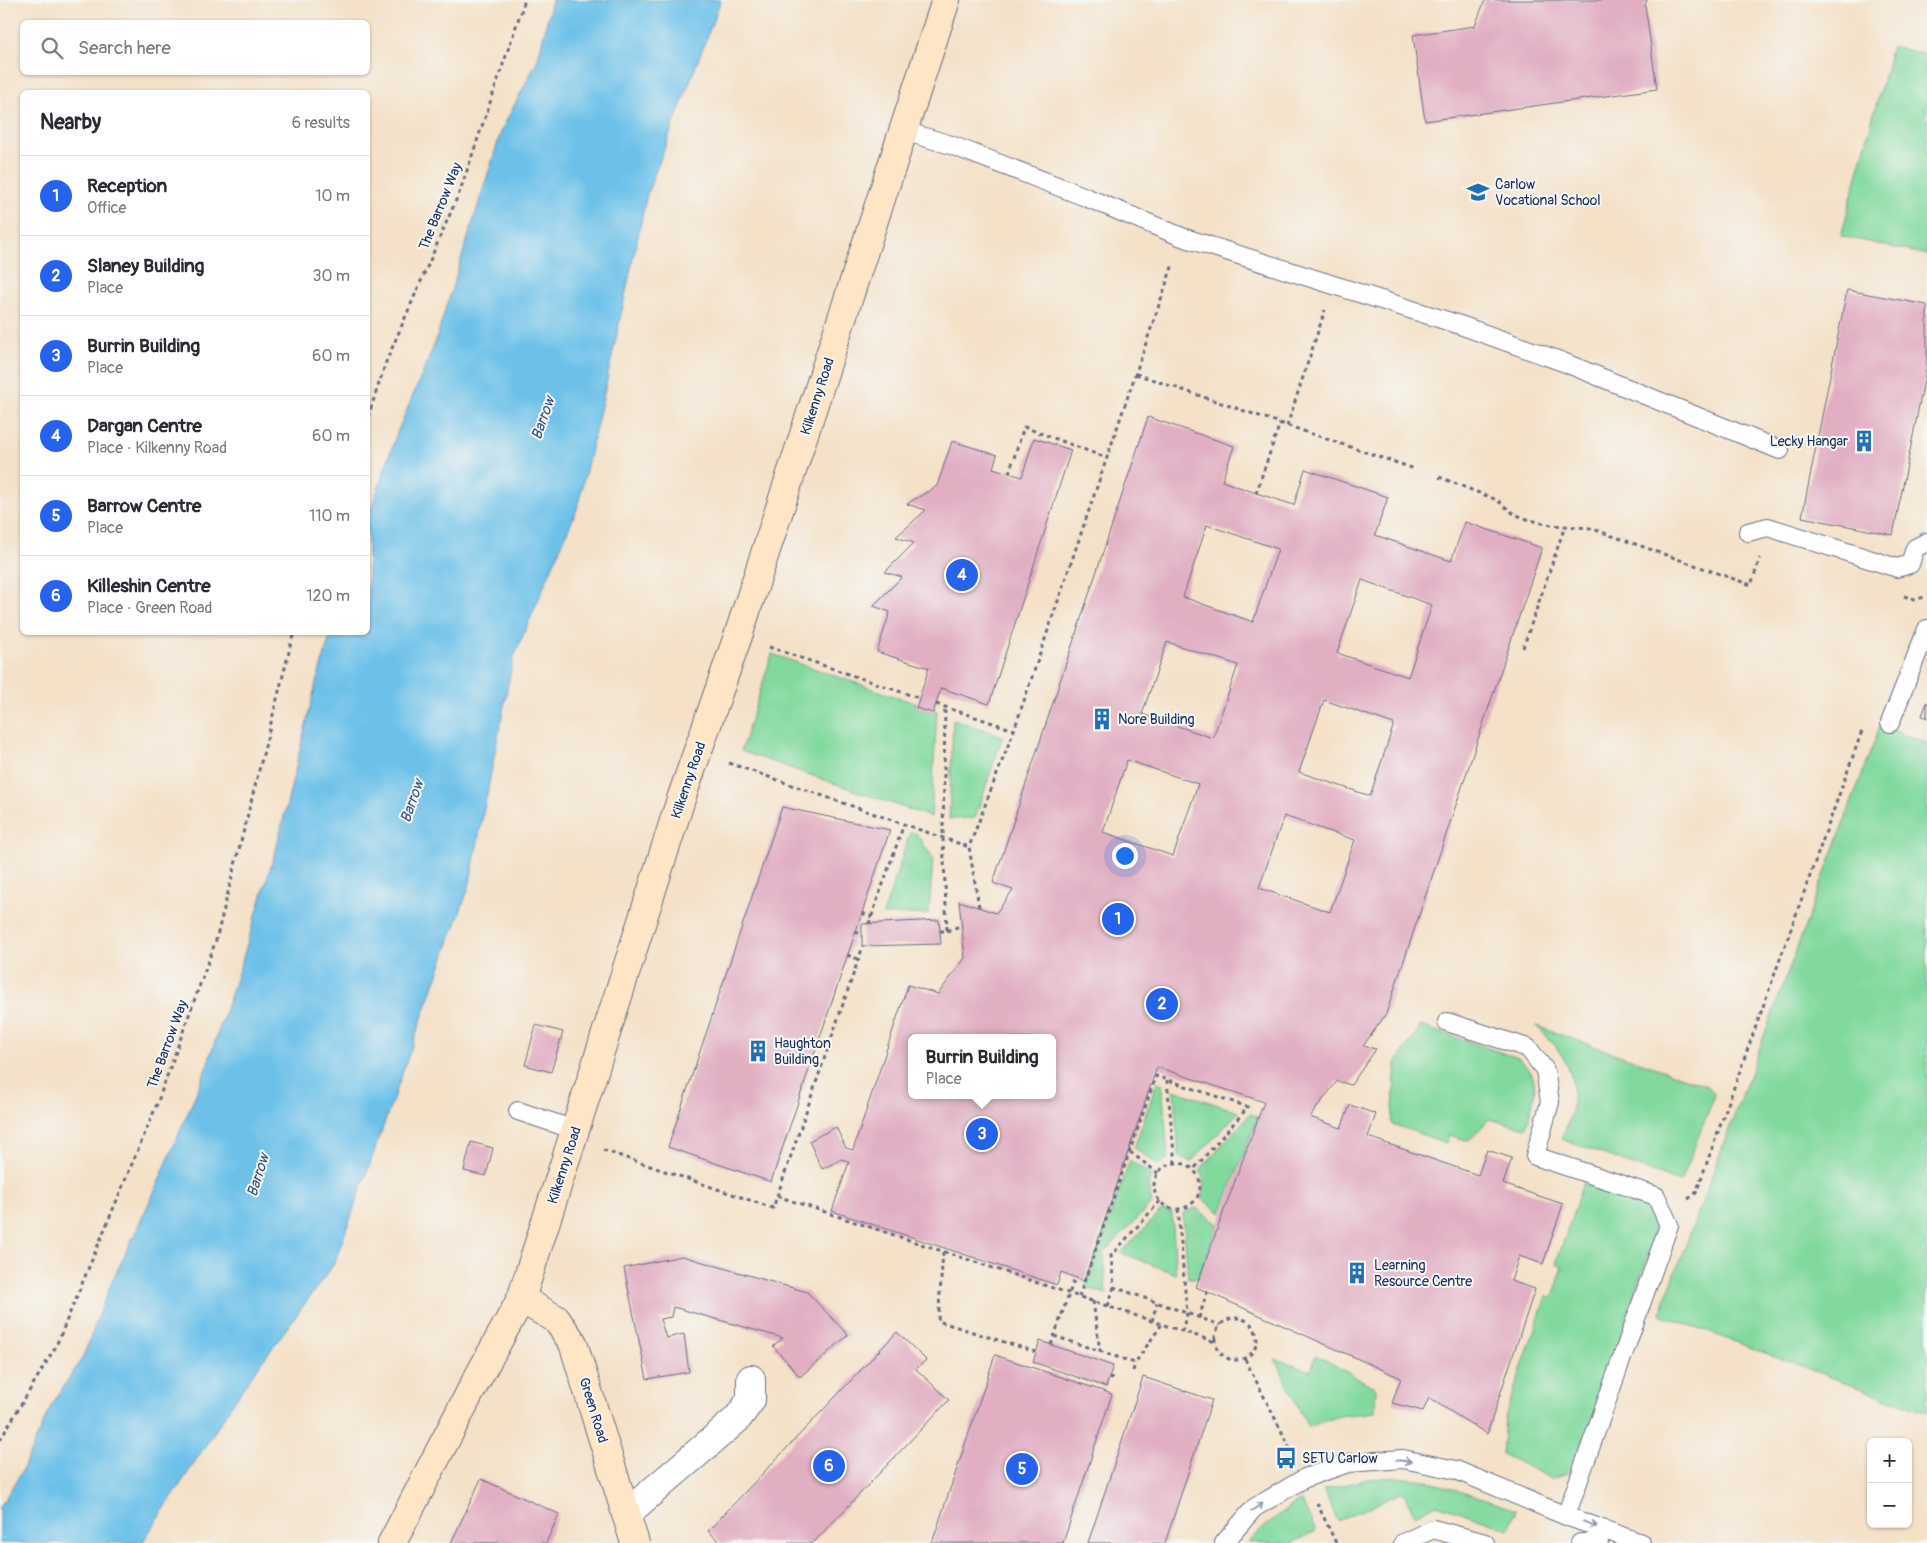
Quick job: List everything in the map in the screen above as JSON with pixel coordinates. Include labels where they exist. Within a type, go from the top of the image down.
[{"type":"main road","name":"Kilkenny Road","points":[[392,1543],[521,1299],[698,752],[738,636],[946,0]]},
{"type":"main road","name":"Green Road","points":[[521,1299],[556,1319],[573,1343],[635,1543]]},
{"type":"street","points":[[626,1514],[737,1419],[751,1400],[751,1379]]},
{"type":"lane","points":[[904,131],[967,152],[1182,237],[1460,325],[1563,362],[1780,450]]},
{"type":"lane","points":[[1748,532],[1768,527],[1897,568],[1910,564],[1915,548],[1927,542]]},
{"type":"lane","points":[[1890,723],[1927,629]]},
{"type":"lane","points":[[1447,1022],[1528,1048],[1545,1070],[1550,1102],[1535,1156],[1656,1196],[1669,1225],[1566,1516]]},
{"type":"lane","points":[[518,1111],[574,1135]]},
{"type":"lane","points":[[1224,1543],[1254,1508],[1305,1478],[1348,1464],[1402,1459],[1456,1470],[1566,1516],[1641,1543]]},
{"type":"lane","points":[[1403,1543],[1433,1529],[1484,1543]]},
{"type":"lane","points":[[1580,1543],[1599,1543]]},
{"type":"path","name":"The Barrow Way","points":[[370,411],[386,362],[460,191],[525,0]]},
{"type":"path","points":[[979,908],[969,847],[1014,730],[1182,237]]},
{"type":"path","points":[[1287,426],[1328,301]]},
{"type":"path","points":[[1136,374],[1415,469]]},
{"type":"path","points":[[1256,493],[1280,423]]},
{"type":"path","points":[[1009,473],[1024,427],[1107,458]]},
{"type":"path","points":[[1439,477],[1497,500],[1514,514],[1530,520],[1551,525],[1590,528],[1751,585],[1762,554]]},
{"type":"path","points":[[1523,648],[1565,526]]},
{"type":"path","points":[[1895,592],[1914,599],[1927,597]]},
{"type":"path","name":"The Barrow Way","points":[[0,1440],[56,1346],[156,1104],[216,940],[293,635]]},
{"type":"path","points":[[738,636],[919,698]]},
{"type":"path","points":[[936,704],[1014,730]]},
{"type":"path","points":[[945,706],[943,838],[947,930]]},
{"type":"path","points":[[1665,1216],[1696,1193],[1865,724]]},
{"type":"path","points":[[698,752],[969,847]]},
{"type":"path","points":[[869,924],[904,824]]},
{"type":"path","points":[[862,913],[872,916]]},
{"type":"path","points":[[940,931],[962,925]]},
{"type":"path","points":[[855,932],[862,934]]},
{"type":"path","points":[[574,1135],[774,1208],[863,946]]},
{"type":"path","points":[[847,955],[858,959]]},
{"type":"path","points":[[1079,1296],[1156,1076],[1248,1106],[1193,1170]]},
{"type":"path","points":[[1167,1080],[1175,1164]]},
{"type":"path","points":[[1130,1152],[1158,1173]]},
{"type":"path","points":[[1175,1164],[1186,1165],[1193,1170],[1200,1182],[1197,1198],[1192,1204],[1178,1209],[1171,1208],[1160,1201],[1154,1187],[1158,1173],[1164,1167],[1175,1164]]},
{"type":"path","points":[[778,1196],[1215,1342]]},
{"type":"path","points":[[1108,1306],[1114,1287],[1111,1256],[1160,1201]]},
{"type":"path","points":[[1178,1209],[1187,1314],[1182,1331]]},
{"type":"path","points":[[943,1252],[938,1321],[1036,1352]]},
{"type":"path","points":[[1051,1345],[1075,1277]]},
{"type":"path","points":[[1114,1287],[1220,1325]]},
{"type":"path","points":[[1199,1318],[1207,1292]]},
{"type":"path","points":[[1093,1301],[1100,1351]]},
{"type":"path","points":[[1152,1321],[1156,1303]]},
{"type":"path","points":[[1238,1318],[1249,1321],[1256,1330],[1258,1342],[1254,1352],[1245,1359],[1234,1361],[1223,1357],[1216,1348],[1215,1342],[1214,1337],[1220,1325],[1227,1320],[1238,1318]]},
{"type":"path","points":[[1133,1371],[1135,1363],[1162,1324]]},
{"type":"path","points":[[1054,1336],[1135,1363]]},
{"type":"path","points":[[1245,1359],[1336,1543]]},
{"type":"path","points":[[1109,1378],[1116,1380]]},
{"type":"green space","points":[[1892,46],[1927,55],[1927,255],[1841,236]]},
{"type":"green space","points":[[772,654],[937,711],[931,817],[741,751]]},
{"type":"green space","points":[[953,719],[1003,736],[975,818],[949,819]]},
{"type":"green space","points":[[1880,726],[1927,743],[1927,1413],[1660,1314]]},
{"type":"green space","points":[[910,833],[916,833],[933,858],[929,914],[883,915]]},
{"type":"green space","points":[[1421,1026],[1518,1058],[1532,1074],[1535,1090],[1526,1128],[1489,1119],[1469,1141],[1449,1135],[1446,1143],[1392,1124],[1396,1062]]},
{"type":"green space","points":[[1536,1026],[1708,1086],[1715,1095],[1680,1182],[1561,1139],[1572,1107],[1573,1092],[1571,1078],[1567,1064],[1559,1051]]},
{"type":"green space","points":[[1157,1082],[1162,1084],[1168,1158],[1158,1165],[1134,1148]]},
{"type":"green space","points":[[1174,1090],[1239,1112],[1191,1162],[1179,1157]]},
{"type":"green space","points":[[1250,1114],[1258,1117],[1221,1213],[1202,1199],[1205,1184],[1200,1170]]},
{"type":"green space","points":[[1130,1160],[1151,1175],[1148,1187],[1152,1203],[1104,1253],[1106,1294],[1085,1287]]},
{"type":"green space","points":[[1583,1183],[1646,1208],[1652,1219],[1655,1233],[1579,1465],[1571,1473],[1552,1479],[1502,1454],[1505,1417],[1546,1296],[1553,1297],[1563,1267],[1556,1264]]},
{"type":"green space","points":[[1196,1208],[1218,1224],[1198,1278],[1188,1278],[1183,1213]]},
{"type":"green space","points":[[1162,1210],[1172,1213],[1176,1274],[1121,1253]]},
{"type":"green space","points":[[1316,1355],[1376,1388],[1375,1412],[1339,1416],[1308,1427],[1275,1359],[1311,1371]]},
{"type":"green space","points":[[1396,1477],[1425,1480],[1516,1510],[1509,1529],[1437,1504],[1415,1515],[1403,1492],[1338,1521],[1323,1490],[1368,1479]]},
{"type":"green space","points":[[1301,1500],[1316,1531],[1292,1543],[1248,1543],[1273,1520]]},
{"type":"water","name":"Barrow","points":[[552,0],[721,0],[647,194],[577,509],[513,659],[469,887],[334,1264],[245,1385],[142,1543],[0,1543],[0,1507],[21,1473],[51,1406],[83,1357],[110,1286],[156,1188],[203,1077],[240,967],[276,850],[315,687],[330,635],[370,635],[370,512],[397,433],[434,346],[502,129],[538,59]]},
{"type":"building","points":[[1485,0],[1647,0],[1645,5],[1657,89],[1425,121],[1413,35],[1475,26]]},
{"type":"building","name":"Lecky Hangar","points":[[1847,290],[1927,305],[1927,366],[1893,535],[1802,517]]},
{"type":"building","points":[[1148,417],[1234,446],[1222,481],[1256,493],[1294,505],[1305,469],[1388,497],[1375,535],[1451,561],[1465,522],[1542,548],[1386,1014],[1363,1046],[1376,1049],[1351,1085],[1337,1081],[1310,1117],[1341,1128],[1350,1105],[1376,1114],[1368,1137],[1478,1175],[1487,1150],[1512,1158],[1503,1184],[1563,1204],[1543,1264],[1519,1256],[1511,1281],[1535,1289],[1487,1434],[1429,1398],[1423,1411],[1392,1403],[1401,1378],[1196,1287],[1264,1102],[1157,1067],[1084,1281],[1061,1272],[1057,1285],[832,1211],[849,1162],[842,1159],[822,1169],[809,1141],[836,1127],[846,1148],[853,1150],[908,985],[938,994],[965,958],[959,901],[996,913],[1013,890],[993,883]],"holes":[[[1207,525],[1278,549],[1253,622],[1183,597]],[[1362,580],[1432,605],[1408,677],[1337,653]],[[1167,642],[1238,665],[1213,738],[1142,714]],[[1324,700],[1394,724],[1370,796],[1299,772]],[[1127,760],[1198,784],[1173,856],[1103,832]],[[1284,816],[1355,840],[1330,912],[1259,888]]]},
{"type":"building","points":[[1034,438],[1071,450],[989,704],[941,688],[933,713],[916,708],[929,668],[877,652],[890,612],[873,606],[902,577],[885,572],[914,543],[896,537],[926,510],[907,504],[937,486],[952,441],[997,455],[993,468],[1022,477]]},
{"type":"building","points":[[1927,702],[1927,718],[1922,716]]},
{"type":"building","name":"Haughton Building","points":[[782,807],[890,830],[771,1182],[668,1147]]},
{"type":"building","points":[[939,920],[941,944],[862,946],[862,924]]},
{"type":"building","points":[[536,1025],[563,1032],[551,1072],[525,1065]]},
{"type":"building","points":[[471,1142],[493,1148],[486,1176],[464,1171]]},
{"type":"building","points":[[682,1256],[807,1292],[848,1335],[800,1377],[773,1346],[783,1338],[673,1307],[671,1317],[660,1319],[666,1338],[684,1334],[689,1372],[647,1379],[624,1268]]},
{"type":"building","points":[[897,1332],[926,1360],[916,1369],[949,1400],[813,1543],[721,1543],[708,1531]]},
{"type":"building","points":[[1040,1341],[1113,1366],[1106,1387],[1033,1362]]},
{"type":"building","points":[[995,1355],[1112,1394],[1063,1543],[932,1543]]},
{"type":"building","points":[[1143,1377],[1212,1400],[1165,1543],[1088,1543]]},
{"type":"building","points":[[481,1479],[559,1514],[546,1543],[451,1543]]},
{"type":"place","name":"Carlow Vocational School","points":[[1478,192]]},
{"type":"place","name":"Lecky Hangar","points":[[1864,441]]},
{"type":"place","name":"Dargan Centre","points":[[962,575]]},
{"type":"place","name":"Nore Building","points":[[1102,719]]},
{"type":"place","name":"Reception","points":[[1118,919]]},
{"type":"place","name":"Slaney Building","points":[[1162,1004]]},
{"type":"place","name":"Haughton Building","points":[[758,1051]]},
{"type":"place","name":"Burrin Building","points":[[982,1134]]},
{"type":"place","name":"Learning Resource Centre","points":[[1357,1273]]},
{"type":"place","name":"SETU Carlow","points":[[1286,1458]]},
{"type":"place","name":"Killeshin Centre","points":[[829,1466]]},
{"type":"place","name":"Barrow Centre","points":[[1022,1469]]}]
